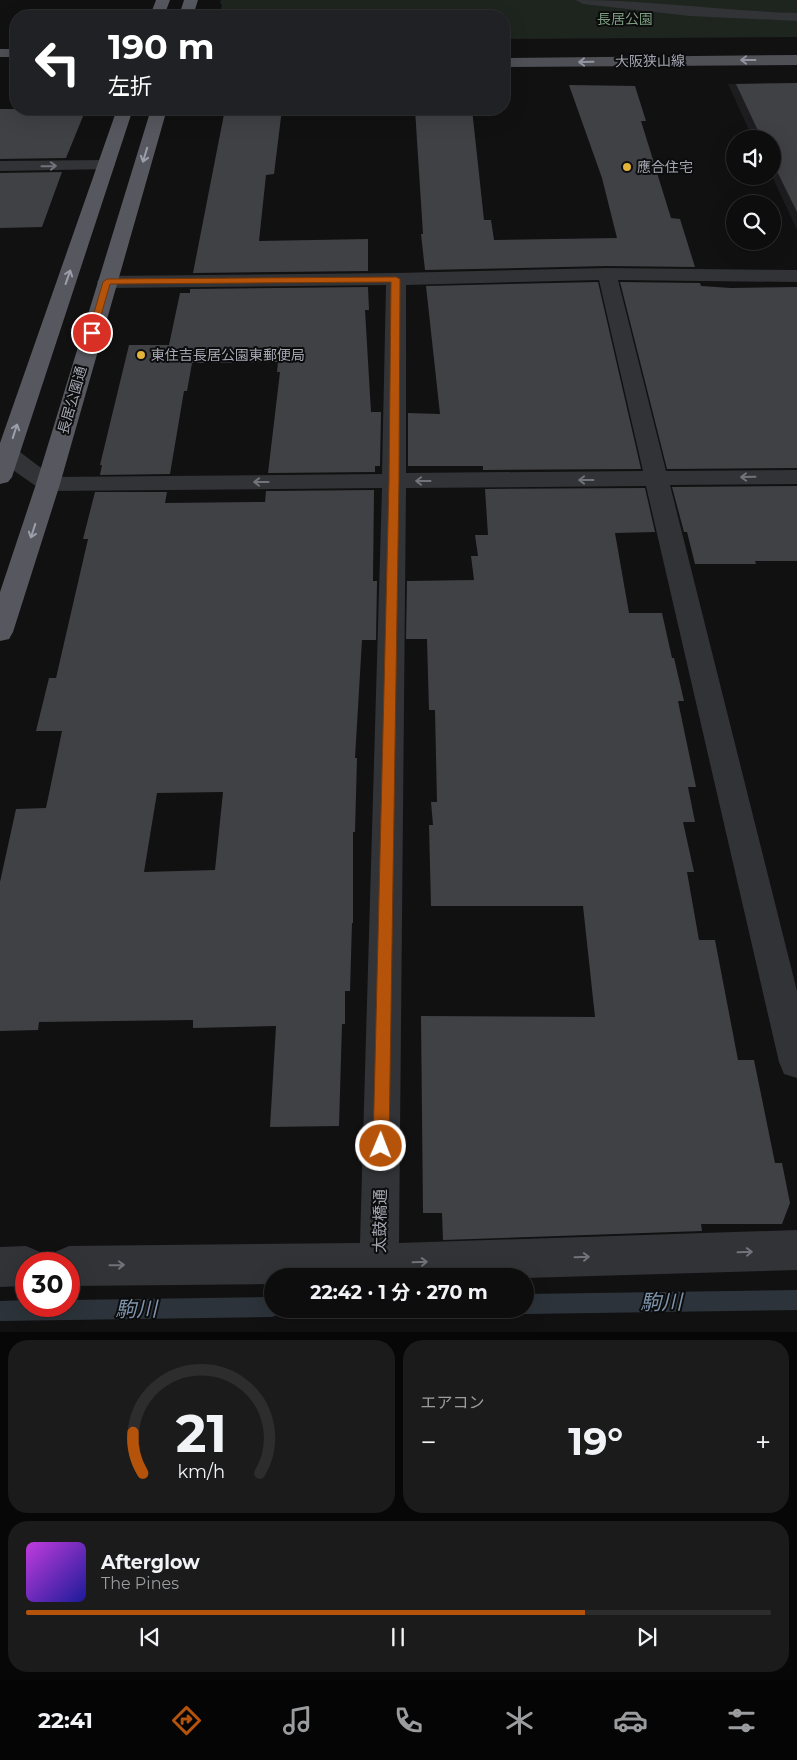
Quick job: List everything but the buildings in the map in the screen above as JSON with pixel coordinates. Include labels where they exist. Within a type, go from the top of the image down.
[{"type":"highway","points":[[0,477],[4,454],[123,115]]},
{"type":"highway","name":"長居公園通","points":[[0,632],[48,484],[156,115]]},
{"type":"main road","name":"大阪狭山線","points":[[510,50],[797,48]]},
{"type":"main road","name":"大阪狭山線","points":[[510,63],[797,60]]},
{"type":"street","points":[[583,0],[671,11],[797,17]]},
{"type":"street","points":[[0,166],[106,165]]},
{"type":"street","points":[[107,282],[396,279],[607,274],[797,276]]},
{"type":"street","points":[[607,274],[658,479],[797,1062]]},
{"type":"street","name":"太鼓橋通","points":[[379,1263],[396,279]]},
{"type":"street","points":[[4,454],[48,484],[797,477]]},
{"type":"street","points":[[80,1266],[379,1263],[797,1250]]},
{"type":"street","points":[[0,1266],[15,1266]]},
{"type":"shaded area","points":[[797,83],[797,230],[776,185],[781,185],[781,130],[749,130],[728,84]]},
{"type":"green space","name":"長居公園","points":[[221,0],[797,0],[797,37],[510,39],[510,10],[221,10],[222,5],[220,3]]},
{"type":"waterway","name":"駒川","points":[[534,1304],[797,1300]]},
{"type":"waterway","name":"駒川","points":[[0,1311],[264,1307]]},
{"type":"place","name":"應合住宅","points":[[627,167]]},
{"type":"place","name":"東住吉長居公園東郵便局","points":[[141,355]]},
{"type":"route","points":[[92,333],[107,282],[396,279],[381,1146]]}]
